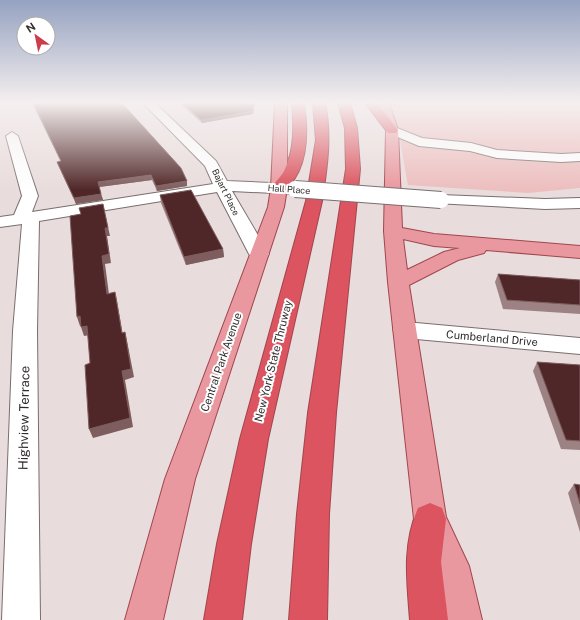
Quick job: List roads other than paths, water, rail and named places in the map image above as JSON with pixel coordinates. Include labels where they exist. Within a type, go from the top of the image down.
[{"type":"highway","points":[[287,188],[294,166],[300,132]]},
{"type":"highway","name":"New York State Thruway","points":[[223,620],[234,544],[254,438],[314,201],[320,167],[323,132]]},
{"type":"highway","points":[[308,620],[313,514],[322,413],[353,169],[351,132]]},
{"type":"highway","points":[[429,620],[423,562],[430,519]]},
{"type":"main road","name":"Central Park Avenue","points":[[144,620],[180,479],[276,207],[287,188],[283,132]]},
{"type":"main road","points":[[392,132],[393,231],[398,282],[430,519],[451,566],[463,620]]},
{"type":"main road","points":[[393,231],[434,240],[580,252]]},
{"type":"main road","points":[[398,282],[451,256],[472,250],[496,246]]},
{"type":"street","name":"Bajart Place","points":[[179,132],[212,164],[222,186],[259,254]]},
{"type":"street","points":[[396,132],[419,142],[471,147],[497,154],[561,158],[580,156]]},
{"type":"street","name":"Highview Terrace","points":[[12,136],[30,196],[28,203],[22,212],[27,218],[21,620]]},
{"type":"street","points":[[419,142],[580,147]]},
{"type":"street","name":"Hall Place","points":[[0,222],[222,186],[239,185],[442,200],[545,204],[580,203]]},
{"type":"street","name":"Cumberland Drive","points":[[405,330],[580,346]]}]
